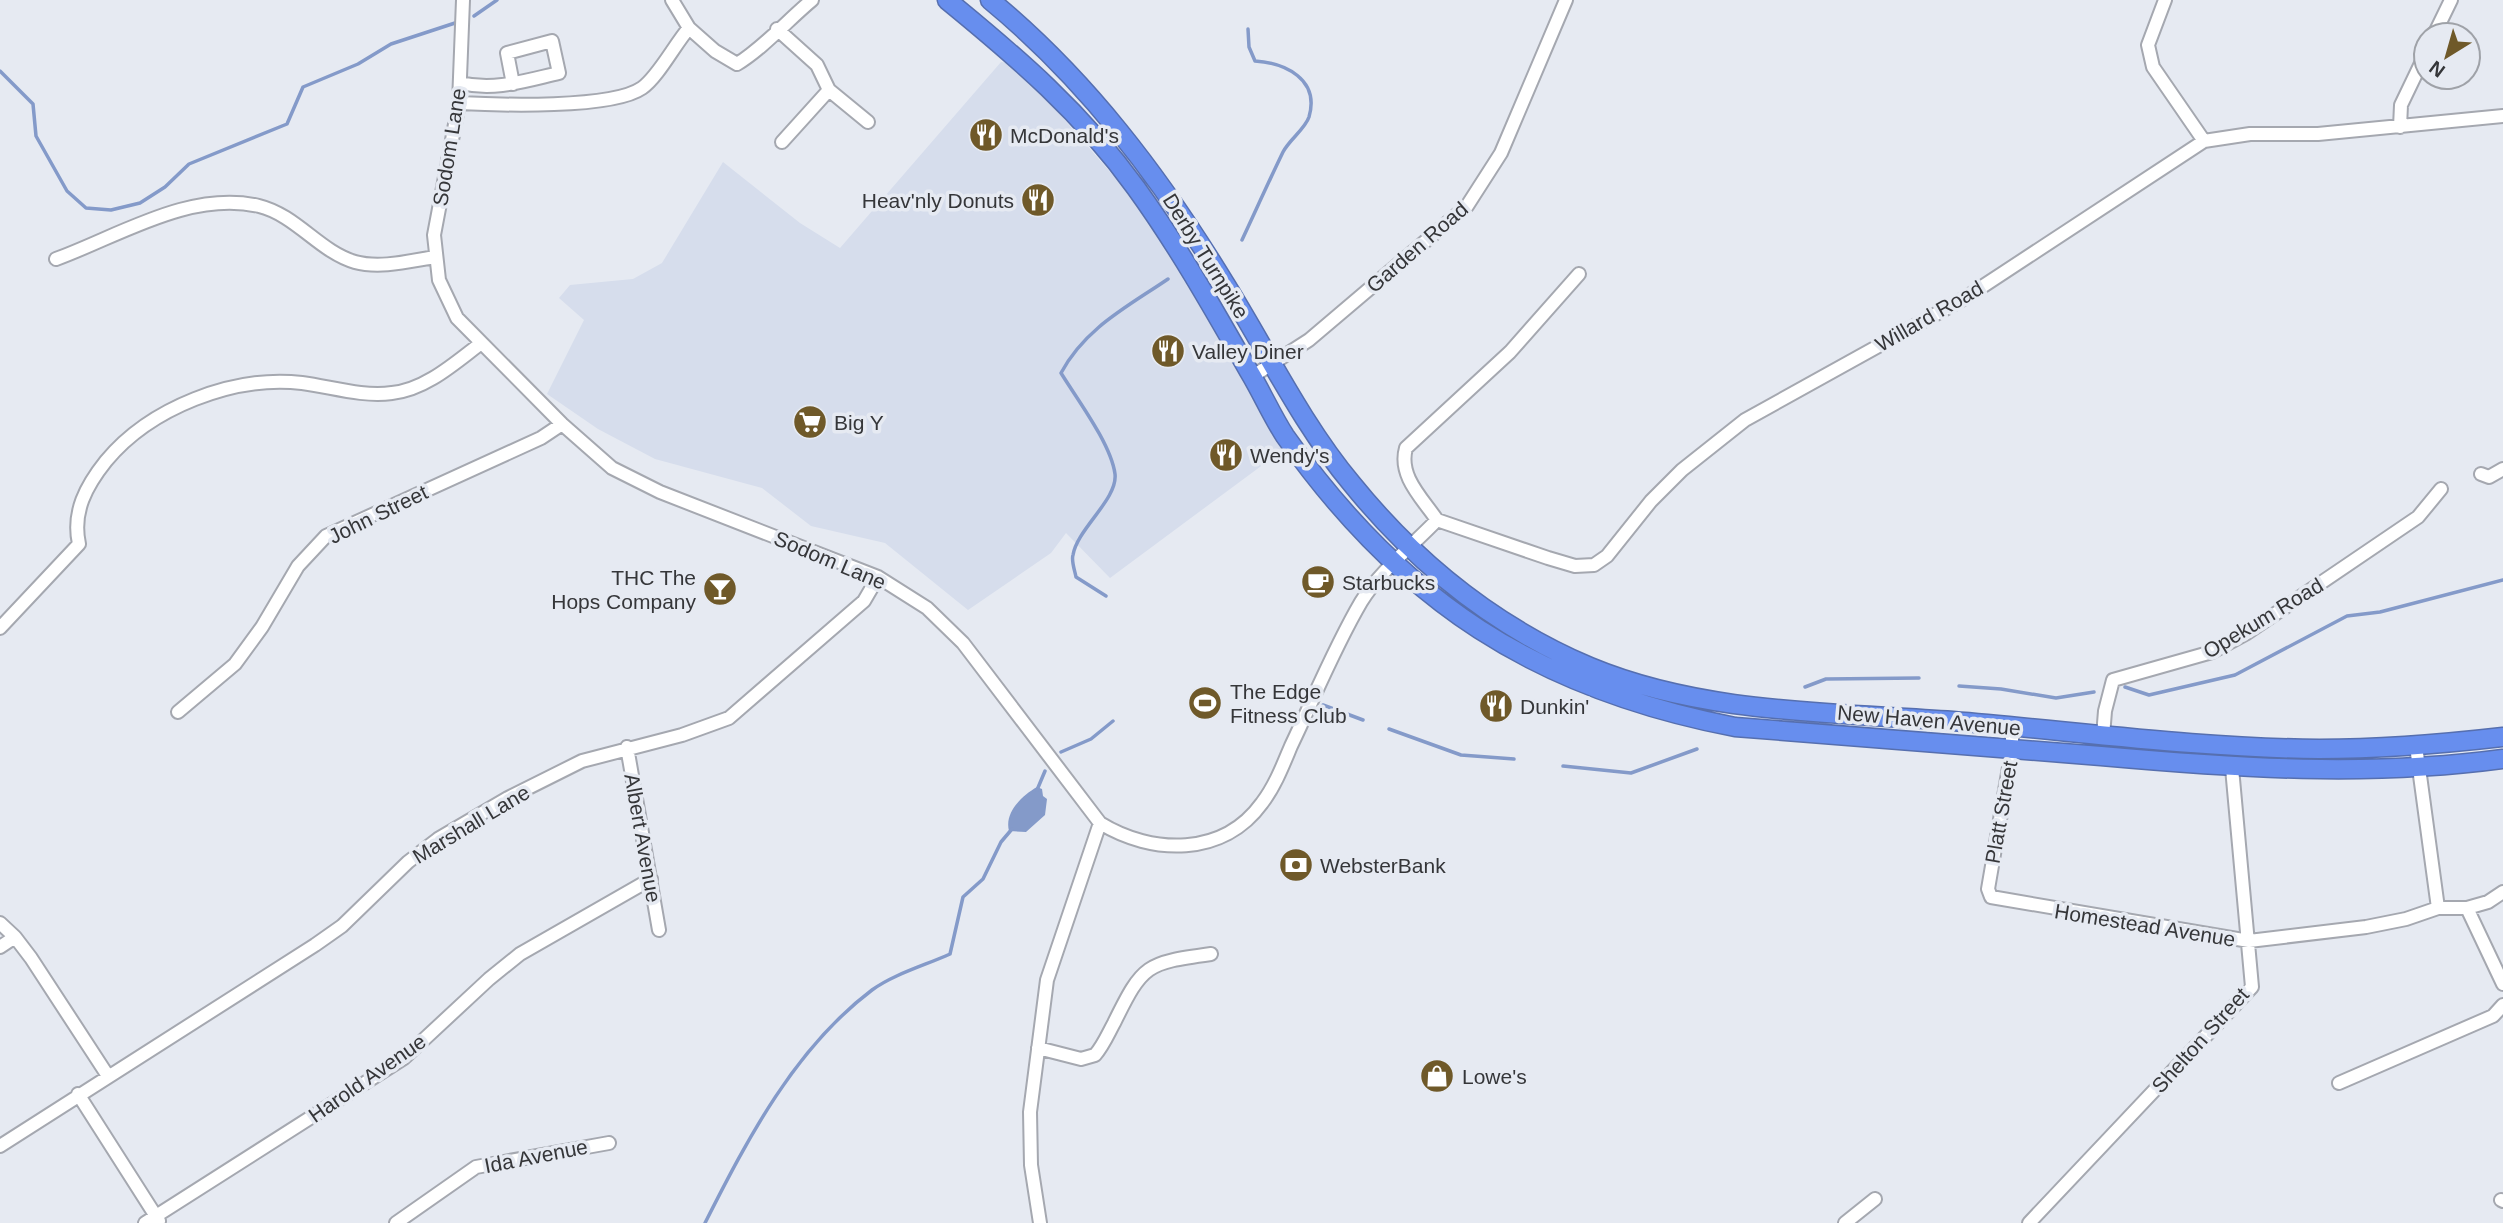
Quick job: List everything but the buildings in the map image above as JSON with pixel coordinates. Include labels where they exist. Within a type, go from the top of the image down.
[{"type":"highway","name":"Derby Turnpike","points":[[947,0],[1036,74],[1066,104],[1128,177],[1205,295],[1284,435],[1392,564]]},
{"type":"highway","name":"Derby Turnpike","points":[[992,0],[1110,119],[1154,174],[1278,371],[1306,421],[1350,483],[1409,548]]},
{"type":"highway","points":[[998,43],[1016,22]]},
{"type":"highway","points":[[1257,384],[1278,371]]},
{"type":"highway","name":"New Haven Avenue","points":[[1409,548],[1460,592],[1525,634],[1593,668],[1664,691],[1738,704],[2103,736],[2318,749],[2416,746],[2503,737]]},
{"type":"highway","name":"New Haven Avenue","points":[[1392,564],[1478,630],[1514,652],[1582,685],[1644,707],[1735,727],[2232,768],[2421,768],[2503,759]]},
{"type":"street","name":"Sodom Lane","points":[[463,0],[459,103],[434,235],[435,257],[446,299],[457,318],[562,424],[611,468],[660,492],[878,577],[926,608],[963,643],[1100,823],[1122,836],[1156,846],[1179,846],[1210,840],[1245,821],[1262,803],[1273,785],[1341,638],[1363,599],[1409,548]]},
{"type":"street","points":[[672,0],[689,28],[715,51],[737,64],[752,55],[777,29],[812,0]]},
{"type":"street","points":[[974,22],[992,0]]},
{"type":"street","name":"Garden Road","points":[[1278,371],[1310,340],[1429,241],[1477,193],[1505,145],[1566,0]]},
{"type":"street","points":[[2165,0],[2148,45],[2153,67],[2204,141]]},
{"type":"street","points":[[2441,21],[2451,0]]},
{"type":"street","points":[[459,103],[507,105],[624,97],[644,87],[689,28]]},
{"type":"street","points":[[777,29],[817,65],[830,90],[868,122]]},
{"type":"street","points":[[460,83],[487,88],[513,84],[559,73],[552,41],[508,53],[513,84]]},
{"type":"street","points":[[2400,127],[2401,105],[2412,82]]},
{"type":"street","points":[[782,142],[830,90]]},
{"type":"street","name":"Willard Road","points":[[1437,520],[1575,566],[1594,565],[1607,555],[1651,501],[1682,470],[1745,420],[1965,298],[2204,141],[2250,134],[2318,134],[2503,116]]},
{"type":"street","points":[[56,258],[200,204],[249,204],[268,208],[339,255],[360,263],[385,264],[435,257]]},
{"type":"street","points":[[1409,548],[1437,520],[1406,475],[1402,461],[1406,448],[1510,352],[1579,274]]},
{"type":"street","points":[[0,628],[79,544],[77,516],[90,483],[119,446],[146,422],[191,401],[231,388],[282,382],[367,393],[404,391],[429,380],[480,344]]},
{"type":"street","name":"John Street","points":[[178,712],[235,664],[262,627],[298,566],[326,536],[541,438],[562,424]]},
{"type":"street","points":[[2480,474],[2489,477],[2503,469]]},
{"type":"street","name":"Opekum Road","points":[[2103,736],[2105,711],[2113,680],[2213,652],[2247,633],[2418,517],[2441,489]]},
{"type":"street","name":"Marshall Lane","points":[[0,1146],[342,926],[408,862],[438,839],[582,761],[627,747],[682,735],[729,718],[864,601],[878,577]]},
{"type":"street","name":"Platt Street","points":[[1992,897],[1988,889],[2012,750],[2012,726]]},
{"type":"street","points":[[2416,746],[2438,908]]},
{"type":"street","name":"Albert Avenue","points":[[627,747],[659,930]]},
{"type":"street","name":"Shelton Street","points":[[2029,1223],[2252,986],[2232,768]]},
{"type":"street","points":[[1040,1223],[1030,1145],[1031,1091],[1047,980],[1100,823]]},
{"type":"street","name":"Harold Avenue","points":[[154,1221],[404,1058],[520,954],[651,879]]},
{"type":"street","name":"Homestead Avenue","points":[[1992,897],[2249,941],[2366,927],[2406,919],[2438,908],[2467,908],[2488,902],[2503,892]]},
{"type":"street","points":[[2467,908],[2503,984]]},
{"type":"street","points":[[0,923],[32,958],[108,1076]]},
{"type":"street","points":[[0,947],[15,937]]},
{"type":"street","points":[[1038,1048],[1081,1059],[1095,1055],[1133,983],[1145,971],[1166,960],[1211,954]]},
{"type":"street","points":[[2339,1083],[2493,1016],[2503,1006]]},
{"type":"street","points":[[78,1094],[154,1221]]},
{"type":"street","name":"Ida Avenue","points":[[396,1223],[476,1167],[610,1143]]},
{"type":"street","points":[[1845,1223],[1875,1199]]},
{"type":"shaded area","points":[[1001,62],[1008,63],[1050,103],[1131,196],[1158,235],[1284,449],[1110,578],[1066,533],[1051,553],[968,610],[885,543],[811,526],[762,488],[655,459],[598,429],[547,394],[584,320],[559,298],[570,285],[633,279],[662,263],[723,162],[800,223],[840,248]]},
{"type":"water","points":[[1037,787],[1042,789],[1043,796],[1047,799],[1045,815],[1026,832],[1009,831],[1012,811],[1021,799]]},
{"type":"waterway","points":[[474,16],[497,0]]},
{"type":"waterway","points":[[0,71],[33,104],[36,136],[67,191],[86,208],[111,210],[140,203],[165,187],[189,164],[287,124],[303,87],[358,64],[391,44],[455,23]]},
{"type":"waterway","points":[[1242,240],[1283,152],[1307,121],[1311,104],[1305,83],[1297,76],[1278,65],[1255,61],[1249,47],[1248,29]]},
{"type":"waterway","points":[[1106,596],[1076,577],[1073,557],[1076,545],[1110,494],[1115,474],[1107,449],[1061,373],[1082,343],[1095,331],[1122,309],[1168,279]]},
{"type":"waterway","points":[[2125,687],[2149,695],[2235,675],[2347,616],[2380,612],[2503,580]]},
{"type":"waterway","points":[[1805,687],[1826,679],[1919,678]]},
{"type":"waterway","points":[[1959,686],[2001,689],[2056,698],[2094,692]]},
{"type":"waterway","points":[[1323,705],[1363,720]]},
{"type":"waterway","points":[[1061,752],[1091,739],[1113,721]]},
{"type":"waterway","points":[[1389,729],[1461,755],[1514,759]]},
{"type":"waterway","points":[[1563,766],[1631,773],[1697,749]]},
{"type":"waterway","points":[[1037,790],[1045,771]]},
{"type":"waterway","points":[[705,1223],[756,1127],[819,1039],[844,1013],[881,984],[950,954],[963,897],[983,879],[1001,842],[1012,829]]},
{"type":"place","name":"McDonald's","points":[[986,135]]},
{"type":"place","name":"Heav'nly Donuts","points":[[1038,200]]},
{"type":"place","name":"Valley Diner","points":[[1168,351]]},
{"type":"place","name":"Big Y","points":[[810,422]]},
{"type":"place","name":"Wendy's","points":[[1226,455]]},
{"type":"place","name":"Starbucks","points":[[1318,582]]},
{"type":"place","name":"THC The Hops Company","points":[[720,589]]},
{"type":"place","name":"The Edge Fitness Club","points":[[1205,703]]},
{"type":"place","name":"Dunkin'","points":[[1496,706]]},
{"type":"place","name":"WebsterBank","points":[[1296,865]]},
{"type":"place","name":"Lowe's","points":[[1437,1076]]}]
